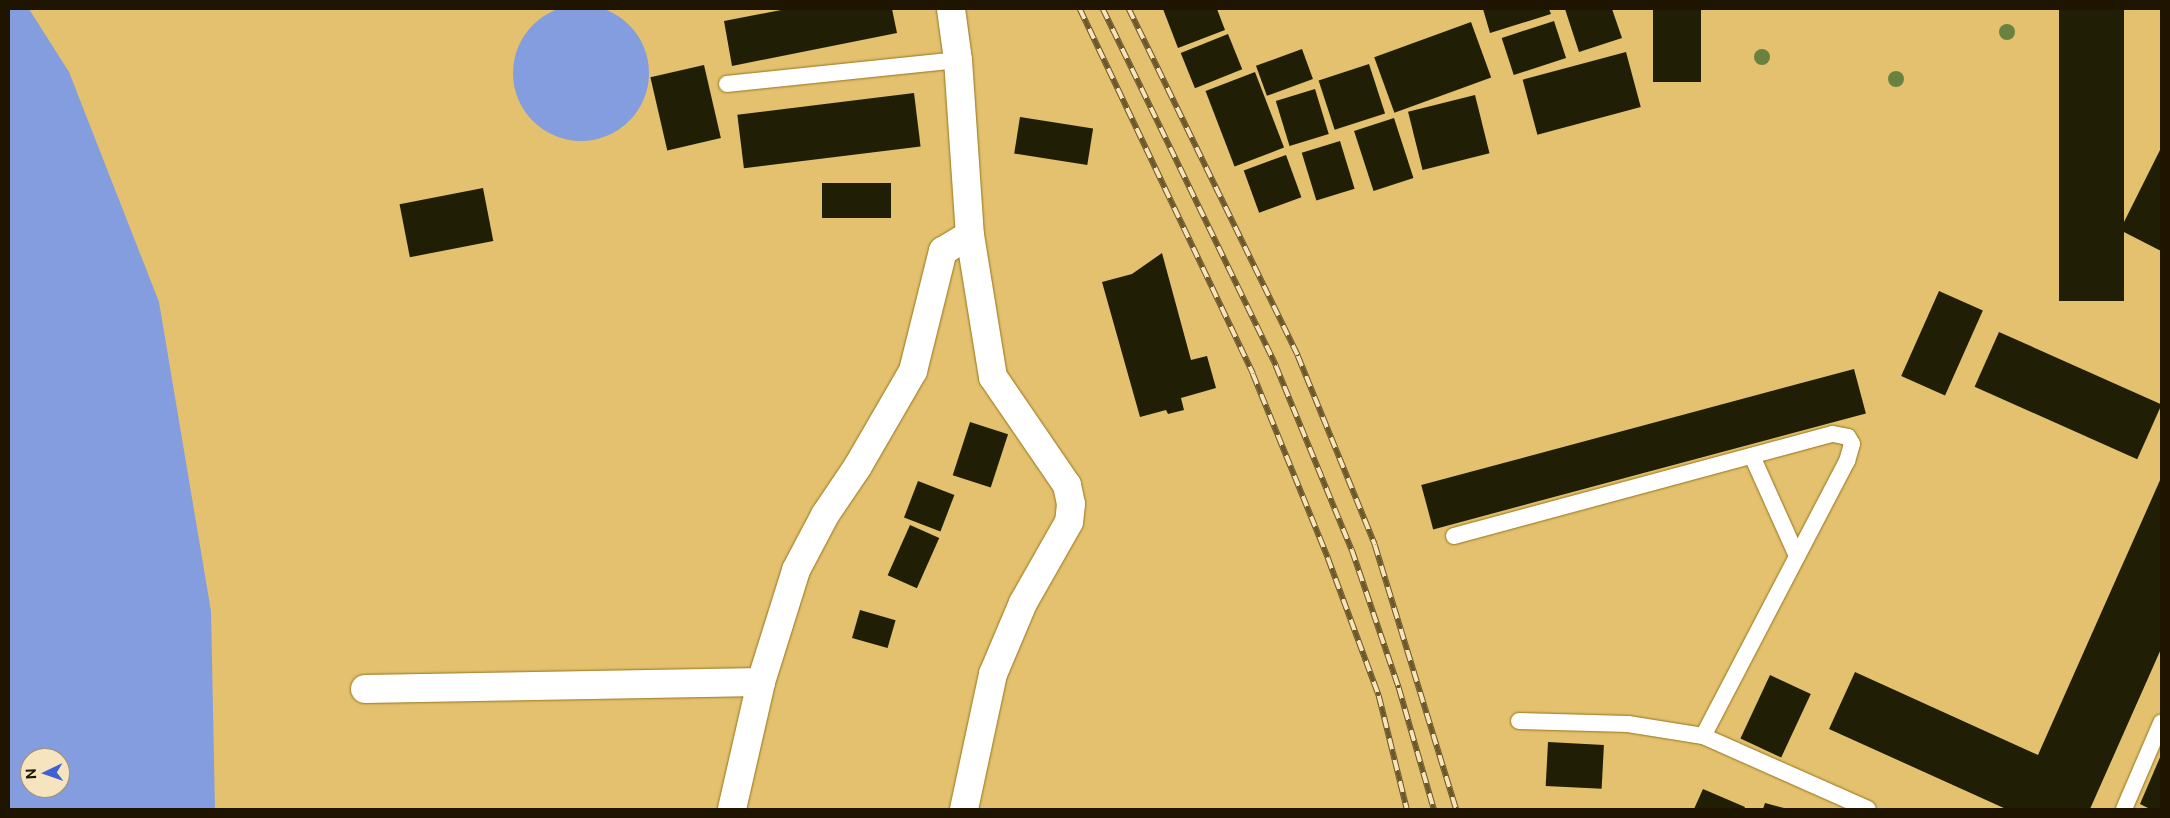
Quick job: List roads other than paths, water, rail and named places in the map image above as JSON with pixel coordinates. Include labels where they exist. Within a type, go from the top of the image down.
[{"type":"street","points":[[951,9],[958,60],[970,235],[993,377],[1067,485],[1071,504],[1069,522],[1024,603],[993,674],[964,809]]},
{"type":"street","points":[[732,809],[761,682],[796,570],[825,515],[858,466],[913,371],[943,251],[970,235]]},
{"type":"street","points":[[365,689],[761,682]]},
{"type":"lane","points":[[727,84],[958,60]]},
{"type":"lane","points":[[1454,536],[1833,434],[1848,437],[1852,444],[1847,461],[1703,736]]},
{"type":"lane","points":[[1752,456],[1797,556]]},
{"type":"lane","points":[[1519,721],[1628,724],[1703,736],[1868,809]]},
{"type":"lane","points":[[2124,809],[2161,723]]},
{"type":"water","points":[[581,5],[607,10],[619,16],[629,25],[638,35],[644,47],[649,73],[644,99],[638,111],[629,121],[619,130],[607,136],[581,141],[555,136],[543,130],[533,121],[524,111],[518,99],[513,73],[518,47],[524,35],[533,25],[543,16],[555,10]]},
{"type":"water","points":[[9,9],[29,9],[69,72],[159,302],[211,611],[215,809],[9,809]]},
{"type":"railway","points":[[1080,9],[1253,374],[1328,558],[1379,696],[1407,809]]},
{"type":"railway","points":[[1103,9],[1276,366],[1352,550],[1399,688],[1434,809]]},
{"type":"railway","points":[[1129,9],[1298,356],[1375,545],[1456,809]]}]
